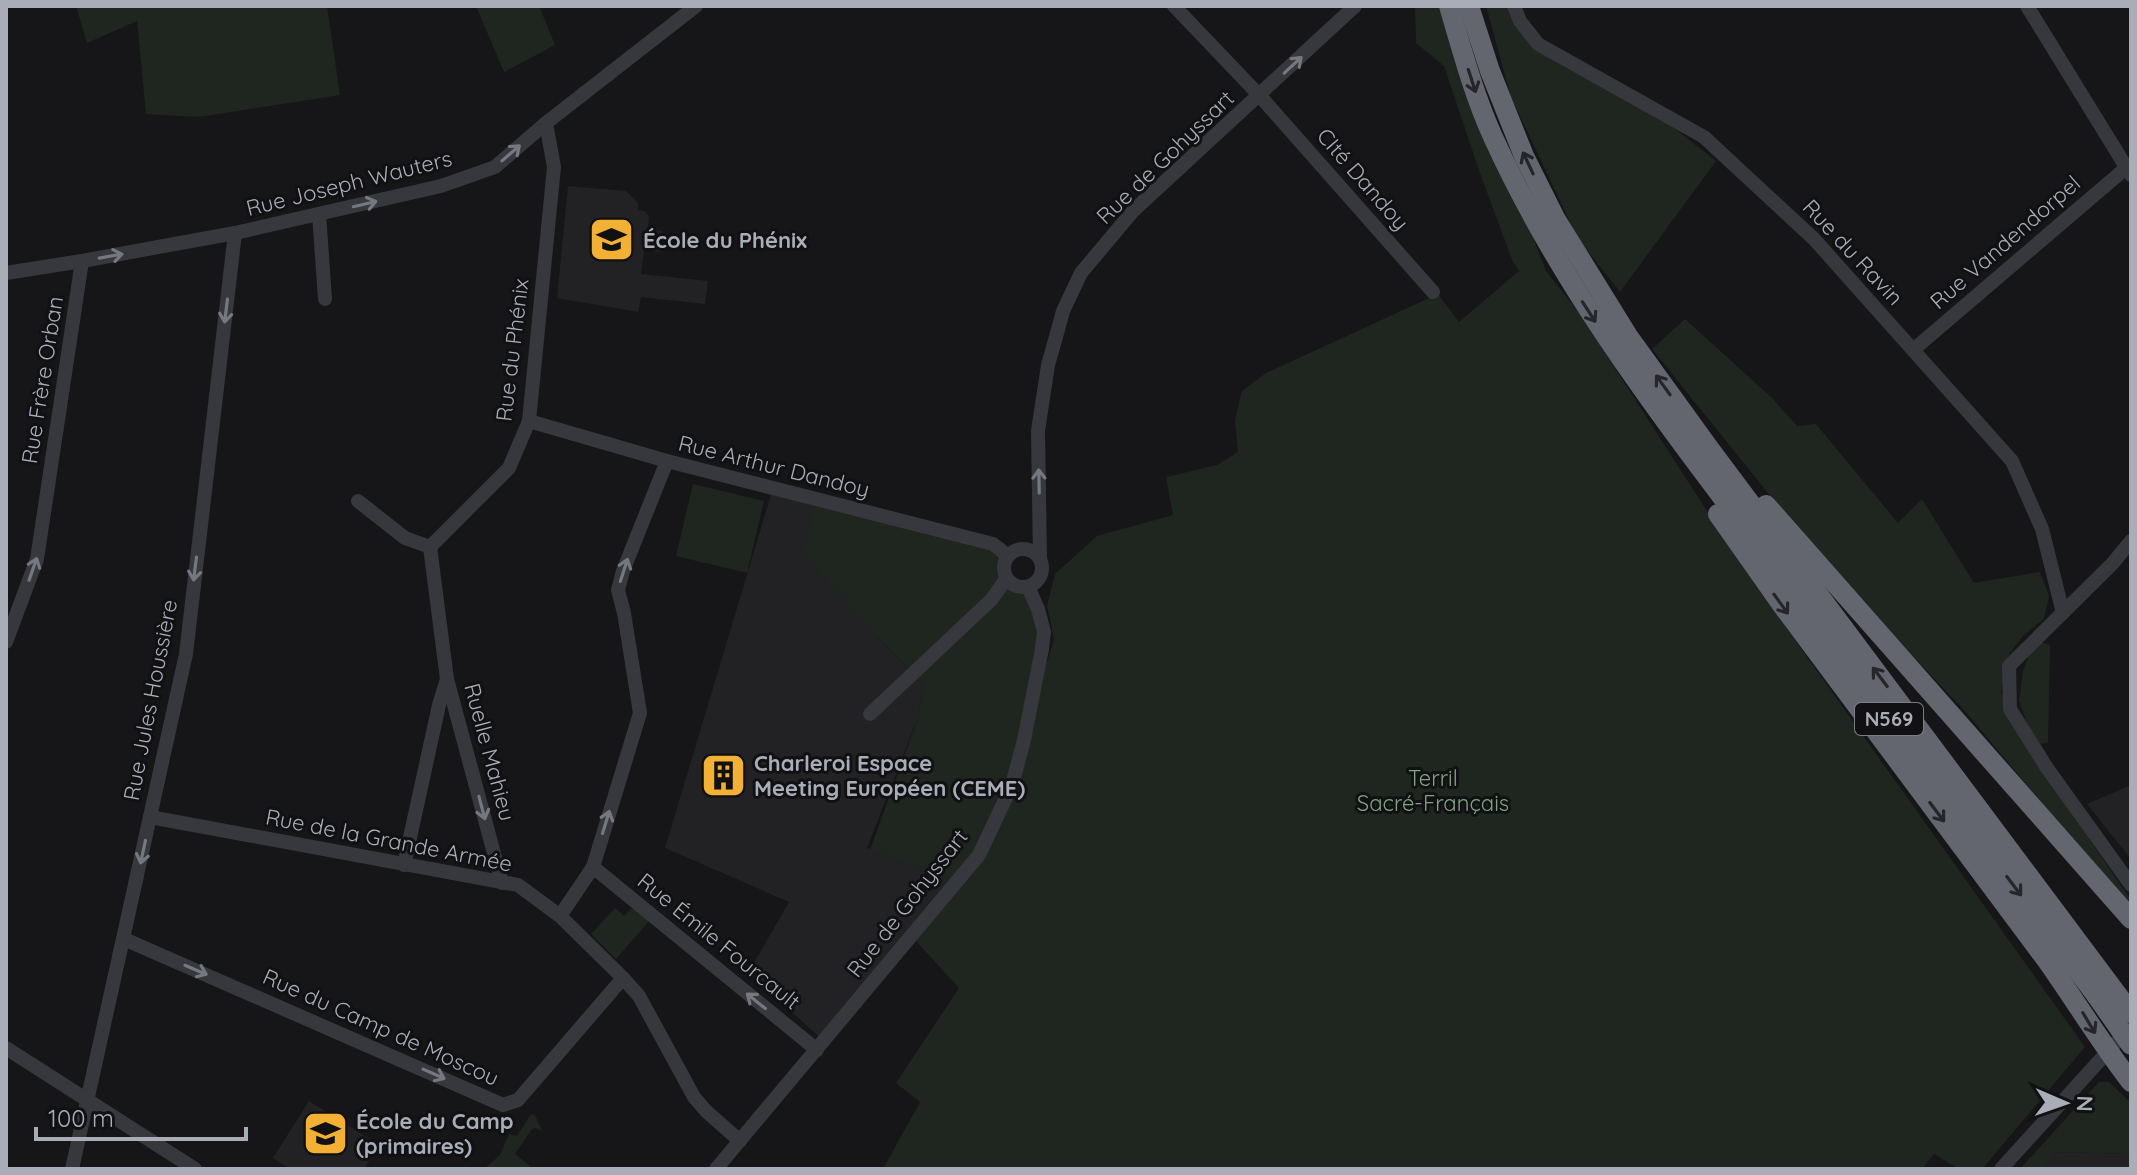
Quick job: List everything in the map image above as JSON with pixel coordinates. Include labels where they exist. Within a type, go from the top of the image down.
[{"type":"highway","name":"N569","points":[[1449,6],[1476,93],[1517,188],[1570,283],[1608,341],[1682,443],[2104,990],[2131,1013]]},
{"type":"highway","name":"N569","points":[[1469,6],[1509,121],[1555,218],[1628,336],[2104,990],[2131,1045]]},
{"type":"highway","points":[[1682,443],[1705,495],[1782,605],[2031,939],[2131,1082]]},
{"type":"highway","points":[[1709,448],[1758,495],[2131,919]]},
{"type":"street","name":"Rue Joseph Wauters","points":[[6,273],[235,233],[441,186],[495,167],[546,123],[696,6]]},
{"type":"street","name":"CIté Dandoy","points":[[1174,6],[1260,96],[1433,292]]},
{"type":"street","name":"Rue de Gohyssart","points":[[716,1169],[979,855],[1012,785],[1024,740],[1044,632],[1028,587],[1038,581],[1042,570],[1038,431],[1048,365],[1063,311],[1081,273],[1133,211],[1355,6]]},
{"type":"street","name":"Rue du Ravin","points":[[1514,6],[1520,21],[1538,44],[1704,137],[1814,239],[2012,461],[2042,529],[2063,613]]},
{"type":"street","points":[[2027,6],[2128,172]]},
{"type":"street","name":"Rue du Phénix","points":[[430,547],[509,468],[529,421],[554,167],[546,123]]},
{"type":"street","name":"Rue Vandendorpel","points":[[1913,350],[2128,172]]},
{"type":"street","points":[[319,214],[325,299]]},
{"type":"street","name":"Rue Jules Houssière","points":[[72,1169],[186,654],[235,233]]},
{"type":"street","name":"Rue Frère Orban","points":[[6,642],[37,559],[82,261]]},
{"type":"street","name":"Rue Arthur Dandoy","points":[[529,421],[667,461],[993,544],[1007,555]]},
{"type":"street","points":[[560,916],[593,867],[640,713],[618,590],[667,461]]},
{"type":"street","points":[[358,501],[405,538],[430,547]]},
{"type":"street","points":[[2131,541],[2112,564],[2009,666],[2010,709],[2047,768],[2131,885]]},
{"type":"street","name":"Ruelle Mahieu","points":[[430,547],[447,679],[502,883]]},
{"type":"street","points":[[1028,587],[1016,587],[1006,579],[1003,567],[1007,555],[1018,548],[1031,550],[1040,559]]},
{"type":"street","points":[[870,714],[992,599],[1006,579]]},
{"type":"street","points":[[404,865],[447,679]]},
{"type":"street","name":"Rue de la Grande Armée","points":[[150,817],[518,885],[560,916],[639,996],[694,1097],[740,1141]]},
{"type":"street","name":"Rue Émile Fourcault","points":[[593,867],[817,1050]]},
{"type":"street","name":"Rue du Camp de Moscou","points":[[124,939],[503,1105],[518,1100],[623,978]]},
{"type":"street","points":[[2001,1169],[2131,1026]]},
{"type":"street","points":[[6,1048],[195,1169]]},
{"type":"shaded area","name":"École du Phénix","points":[[568,186],[626,191],[638,203],[638,210],[649,216],[648,229],[663,231],[661,252],[644,250],[641,274],[708,281],[705,304],[641,297],[638,312],[557,298]]},
{"type":"shaded area","points":[[773,488],[817,499],[877,637],[923,684],[919,715],[867,848],[966,881],[824,1041],[748,973],[789,902],[665,848]]},
{"type":"shaded area","points":[[2131,785],[2131,859],[2087,804]]},
{"type":"shaded area","name":"École du Camp (primaires)","points":[[309,1101],[379,1145],[364,1169],[290,1169],[273,1158]]},
{"type":"shaded area","points":[[2054,1152],[2131,1154],[2131,1169],[2041,1169]]},
{"type":"green space","points":[[76,6],[327,6],[340,95],[199,117],[146,114],[137,21],[87,43]]},
{"type":"green space","points":[[476,6],[539,6],[555,45],[504,72]]},
{"type":"green space","name":"Terril Sacré-Français","points":[[1415,6],[1441,6],[1546,271],[1580,314],[1745,570],[2085,1047],[1982,1169],[1959,1169],[1934,1154],[1922,1169],[883,1169],[920,1102],[896,1083],[959,988],[916,941],[957,881],[870,850],[919,715],[923,684],[803,554],[817,499],[997,550],[1005,582],[1036,595],[1040,685],[1054,639],[1047,606],[1055,574],[1097,536],[1173,515],[1166,477],[1217,465],[1238,452],[1235,420],[1242,391],[1266,373],[1438,294],[1459,322],[1519,271],[1481,176],[1444,66],[1416,43]]},
{"type":"green space","points":[[1486,6],[1514,6],[1566,68],[1646,106],[1716,161],[1620,292],[1578,239],[1511,97]]},
{"type":"green space","points":[[1685,319],[1772,398],[1797,426],[1816,424],[1898,523],[1922,499],[1974,583],[2040,572],[2049,596],[2044,619],[2023,636],[2009,654],[2001,692],[2022,741],[2131,900],[2131,909],[1964,710],[1825,564],[1652,349]]},
{"type":"green space","points":[[693,484],[764,501],[747,573],[676,556]]},
{"type":"green space","points":[[2040,642],[2050,645],[2048,742],[2041,744],[2032,737],[2019,701],[2023,671],[2031,649]]},
{"type":"green space","points":[[615,908],[624,916],[632,908],[650,920],[616,959],[591,934]]},
{"type":"green space","points":[[2099,1082],[2109,1082],[2131,1103],[2131,1154],[2055,1152],[2041,1169],[2020,1169]]},
{"type":"green space","points":[[531,1114],[535,1115],[542,1131],[532,1129],[515,1154],[531,1169],[484,1169],[500,1155],[509,1134],[517,1136]]},
{"type":"place","name":"École du Phénix","points":[[612,240]]},
{"type":"place","name":"Charleroi Espace Meeting Européen (CEME)","points":[[723,776]]},
{"type":"place","name":"École du Camp (primaires)","points":[[325,1134]]}]
